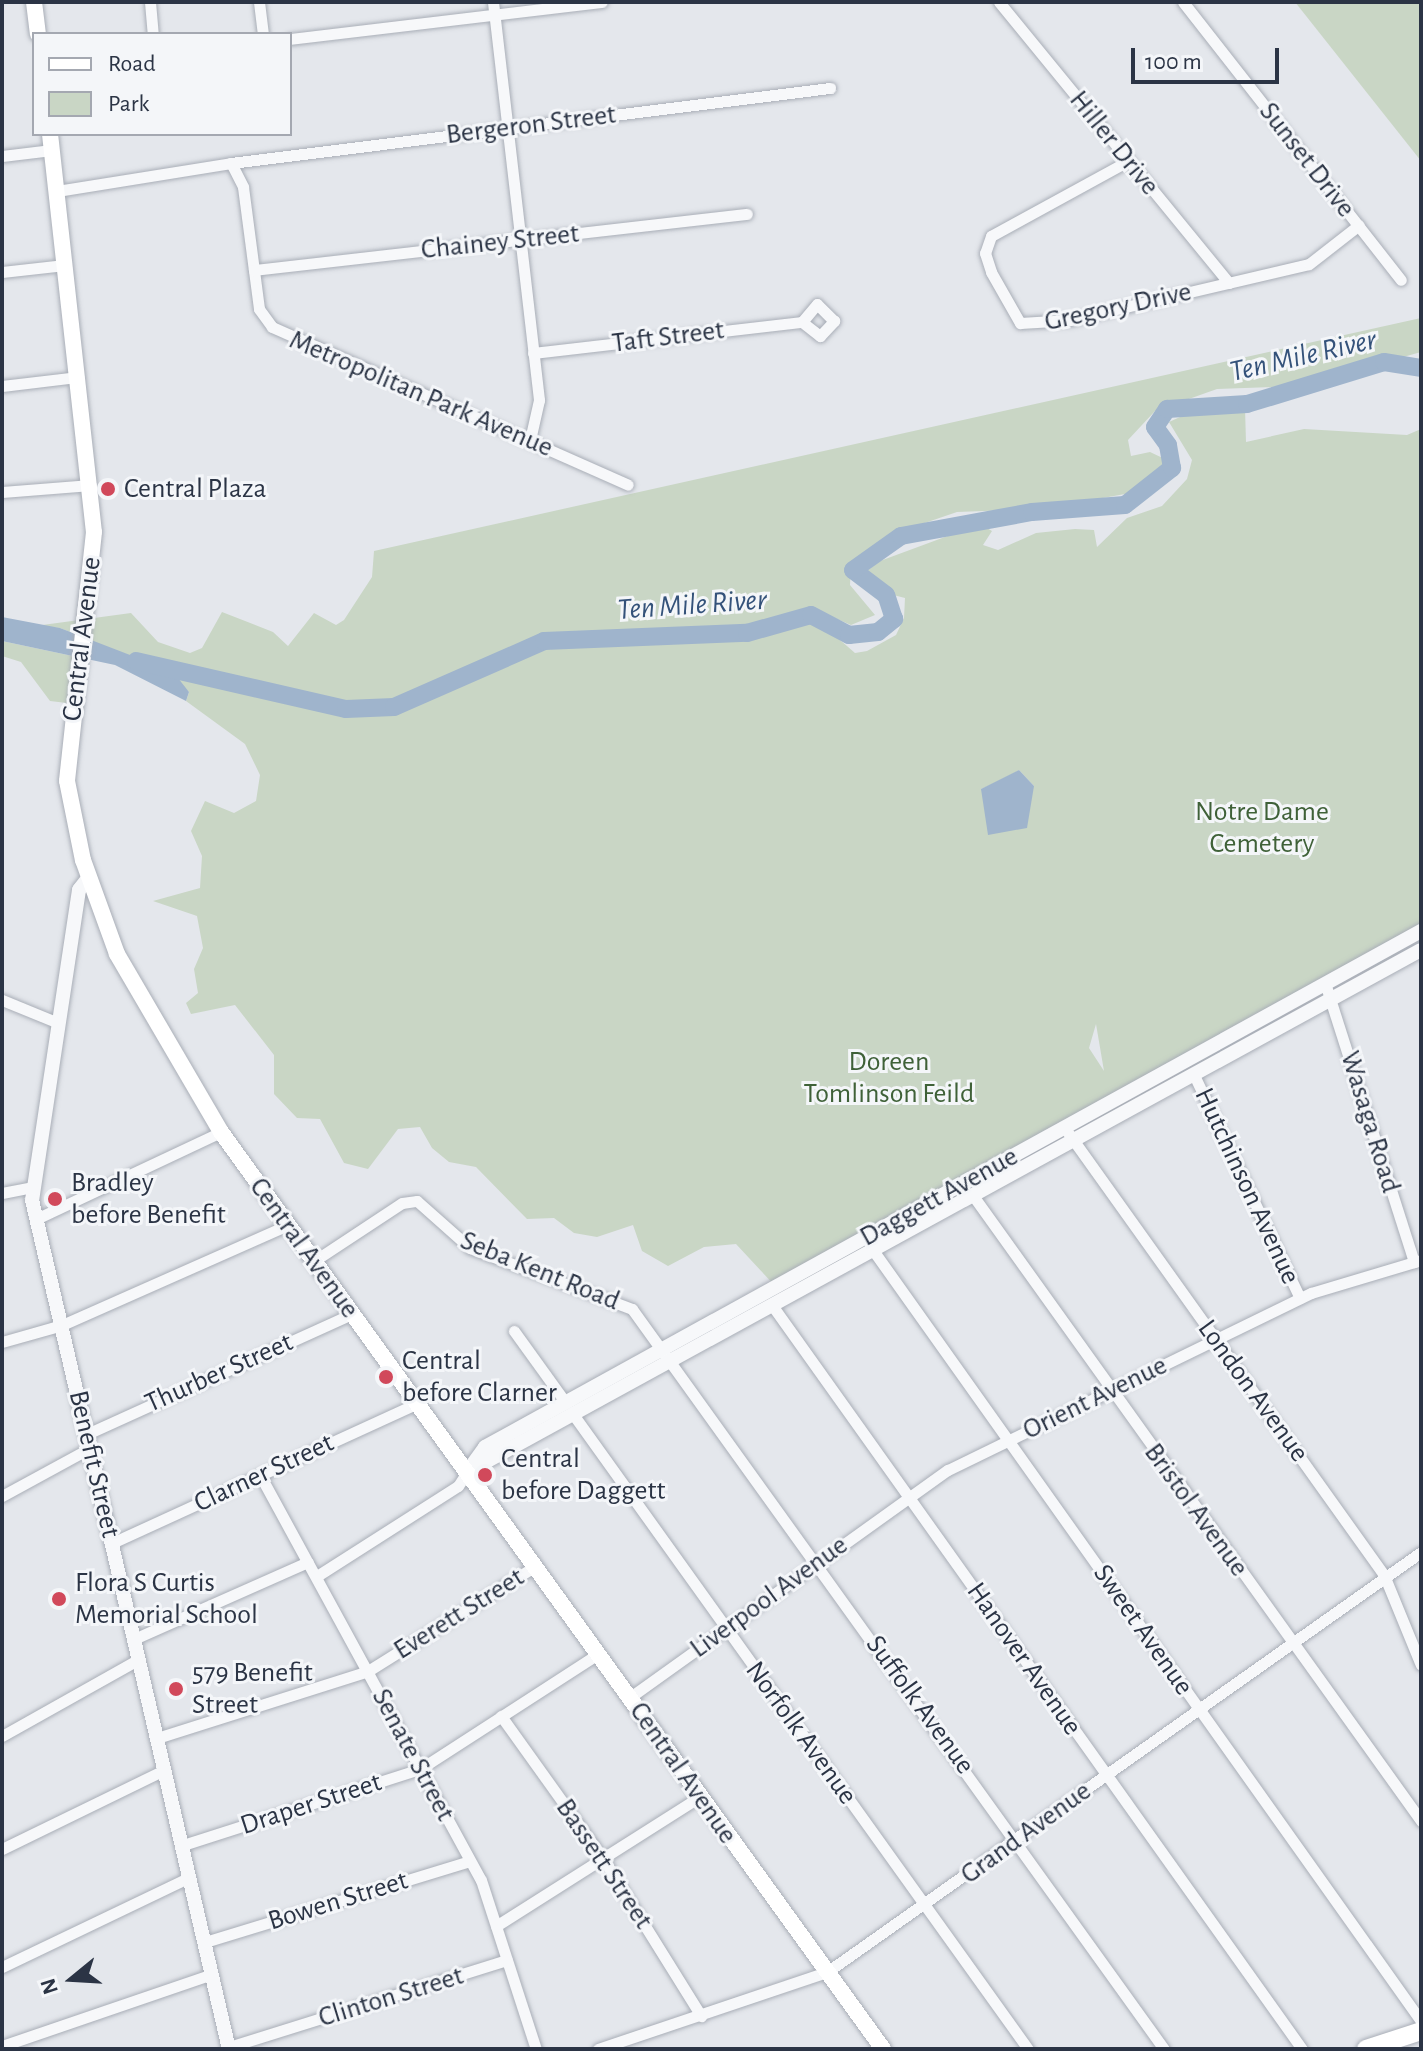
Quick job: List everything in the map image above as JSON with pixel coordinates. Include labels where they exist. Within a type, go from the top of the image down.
[{"type":"main road","points":[[34,2],[38,32]]},
{"type":"main road","name":"Central Avenue","points":[[51,142],[91,485],[84,626],[67,781],[89,877],[117,954],[221,1132],[883,2049]]},
{"type":"main road","points":[[1366,2049],[1421,2031]]},
{"type":"street","points":[[150,2],[153,32]]},
{"type":"street","points":[[259,2],[263,32]]},
{"type":"street","points":[[292,39],[494,8],[602,2]]},
{"type":"street","name":"Hiller Drive","points":[[999,2],[1229,283]]},
{"type":"street","name":"Sunset Drive","points":[[1183,2],[1401,280]]},
{"type":"street","points":[[494,8],[539,414],[530,440]]},
{"type":"street","name":"Bergeron Street","points":[[231,163],[830,88]]},
{"type":"street","points":[[2,156],[51,142]]},
{"type":"street","name":"Gregory Drive","points":[[1128,161],[991,236],[985,253],[991,272],[1020,323],[1070,320],[1309,264],[1359,225]]},
{"type":"street","points":[[57,191],[231,163]]},
{"type":"street","name":"Metropolitan Park Avenue","points":[[231,163],[243,187],[259,309],[279,332],[628,485]]},
{"type":"street","name":"Chainey Street","points":[[254,270],[747,214]]},
{"type":"street","points":[[2,272],[65,265]]},
{"type":"street","name":"Taft Street","points":[[533,353],[802,322]]},
{"type":"street","points":[[2,386],[78,377]]},
{"type":"street","points":[[2,492],[91,485]]},
{"type":"street","name":"Benefit Street","points":[[89,877],[79,890],[56,1022],[33,1187],[36,1219],[229,2048]]},
{"type":"street","name":"Daggett Avenue","points":[[317,1576],[458,1486],[478,1452],[1421,931]]},
{"type":"street","name":"Daggett Avenue","points":[[467,1472],[575,1417],[875,1253],[1421,950]]},
{"type":"street","name":"Wasaga Road","points":[[1325,983],[1418,1261]]},
{"type":"street","points":[[2,1000],[56,1022]]},
{"type":"street","name":"Hutchinson Avenue","points":[[1194,1075],[1300,1298]]},
{"type":"street","name":"London Avenue","points":[[1064,1127],[1384,1575],[1421,1665]]},
{"type":"street","points":[[36,1219],[221,1132]]},
{"type":"street","points":[[2,1193],[33,1187]]},
{"type":"street","name":"Bristol Avenue","points":[[974,1197],[1421,1821]]},
{"type":"street","name":"Seba Kent Road","points":[[314,1261],[402,1203],[417,1201],[470,1248],[614,1297],[675,1362]]},
{"type":"street","points":[[2,1342],[62,1325],[288,1225]]},
{"type":"street","name":"Sweet Avenue","points":[[865,1238],[1421,2021]]},
{"type":"street","name":"Orient Avenue","points":[[908,1496],[1008,1440],[1300,1298],[1418,1261]]},
{"type":"street","name":"Hanover Avenue","points":[[774,1308],[1302,2049]]},
{"type":"street","name":"Thurber Street","points":[[2,1496],[89,1441],[351,1314]]},
{"type":"street","points":[[514,1331],[566,1403]]},
{"type":"street","name":"Suffolk Avenue","points":[[675,1362],[1164,2049]]},
{"type":"street","name":"Clarner Street","points":[[112,1543],[416,1404]]},
{"type":"street","name":"Norfolk Avenue","points":[[575,1417],[1028,2049]]},
{"type":"street","name":"Senate Street","points":[[260,1475],[470,1861],[496,1926],[536,2049]]},
{"type":"street","name":"Liverpool Avenue","points":[[629,1698],[908,1496]]},
{"type":"street","name":"Grand Avenue","points":[[598,2049],[827,1972],[926,1906],[1198,1708],[1421,1552]]},
{"type":"street","points":[[134,1639],[308,1562]]},
{"type":"street","name":"Everett Street","points":[[157,1738],[368,1671],[534,1567]]},
{"type":"street","name":"Draper Street","points":[[183,1845],[420,1769],[598,1654]]},
{"type":"street","points":[[2,1736],[139,1659]]},
{"type":"street","name":"Bassett Street","points":[[501,1716],[604,1860],[701,2016]]},
{"type":"street","points":[[2,1849],[164,1770]]},
{"type":"street","points":[[496,1926],[699,1797]]},
{"type":"street","name":"Bowen Street","points":[[205,1942],[470,1861]]},
{"type":"street","points":[[2,1967],[190,1877]]},
{"type":"street","name":"Clinton Street","points":[[229,2048],[507,1960]]},
{"type":"street","points":[[2,2046],[212,1974]]},
{"type":"green space","points":[[1295,2],[1421,2],[1421,161]]},
{"type":"green space","points":[[1421,318],[1421,352],[1300,386],[1217,389],[1155,411],[1128,440],[1131,456],[1150,452],[1169,461],[1147,490],[1042,509],[957,512],[910,528],[851,566],[850,585],[875,615],[851,625],[830,616],[817,620],[855,653],[867,651],[896,635],[904,618],[905,598],[870,589],[867,571],[880,561],[980,524],[992,531],[983,545],[998,550],[1036,533],[1075,529],[1094,530],[1097,547],[1127,518],[1162,506],[1187,479],[1192,460],[1169,422],[1189,413],[1245,408],[1246,442],[1304,429],[1407,435],[1421,429],[1421,923],[776,1287],[736,1244],[704,1247],[668,1266],[642,1251],[633,1225],[597,1237],[574,1233],[554,1218],[527,1219],[476,1167],[449,1162],[432,1148],[420,1127],[398,1129],[368,1169],[344,1163],[320,1119],[297,1118],[274,1094],[274,1055],[235,1005],[191,1014],[186,1003],[198,993],[194,969],[203,948],[197,916],[153,901],[200,888],[202,856],[191,831],[205,801],[234,813],[256,801],[260,775],[245,744],[186,701],[189,692],[168,672],[60,628],[35,626],[131,613],[158,642],[190,653],[202,648],[222,612],[273,632],[288,646],[314,613],[336,625],[344,620],[372,577],[374,551]],"holes":[[[1019,770],[1034,786],[981,789],[1003,780]],[[1096,1024],[1104,1071],[1089,1048]]]},
{"type":"green space","points":[[2,641],[82,658],[75,704],[50,701],[21,662],[2,656]]},
{"type":"water","points":[[2,617],[60,628],[143,660],[178,678],[189,692],[186,701],[115,665],[2,641]]},
{"type":"water","points":[[1019,770],[1034,786],[1027,828],[988,835],[981,789]]},
{"type":"waterway","name":"Ten Mile River","points":[[136,661],[346,709],[394,707],[544,641],[747,633],[811,615],[849,635],[878,632],[894,619],[886,595],[853,570],[901,536],[1032,512],[1125,505],[1172,468],[1168,445],[1155,427],[1167,409],[1247,404],[1384,362],[1421,368]]},
{"type":"place","name":"Central Plaza","points":[[108,489]]},
{"type":"place","name":"Bradley before Benefit","points":[[55,1199]]},
{"type":"place","name":"Central before Clarner","points":[[386,1377]]},
{"type":"place","name":"Central before Daggett","points":[[485,1475]]},
{"type":"place","name":"Flora S Curtis Memorial School","points":[[59,1599]]},
{"type":"place","name":"579 Benefit Street","points":[[176,1689]]},
{"type":"park label","name":"Notre Dame Cemetery","points":[[1262,828]]},
{"type":"park label","name":"Doreen Tomlinson Feild","points":[[889,1078]]}]
